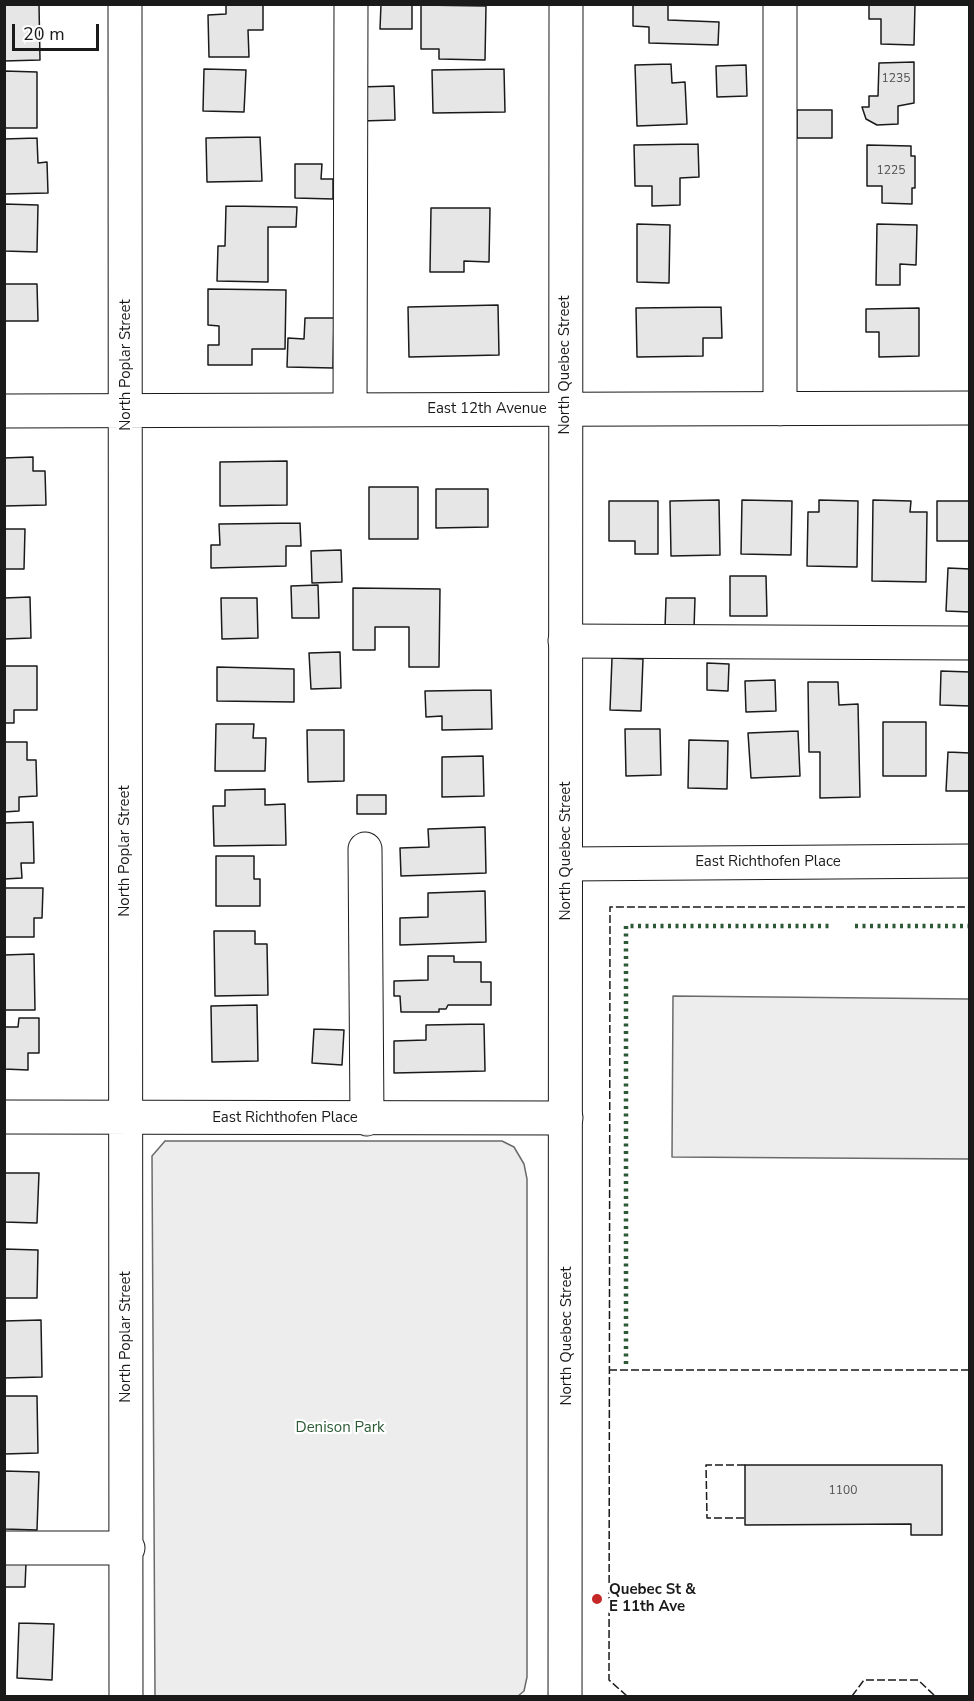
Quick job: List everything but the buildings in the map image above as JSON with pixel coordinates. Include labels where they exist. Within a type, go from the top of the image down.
[{"type":"street","name":"North Poplar Street","points":[[125,4],[125,1117],[128,1548],[126,1696]]},
{"type":"street","points":[[350,410],[351,4]]},
{"type":"street","name":"North Quebec Street","points":[[566,4],[566,1696]]},
{"type":"street","points":[[780,4],[780,409]]},
{"type":"street","name":"East 12th Avenue","points":[[4,411],[969,408]]},
{"type":"street","points":[[566,641],[969,643]]},
{"type":"street","points":[[365,849],[367,1119]]},
{"type":"street","name":"East Richthofen Place","points":[[566,864],[969,861]]},
{"type":"street","name":"East Richthofen Place","points":[[4,1117],[566,1118]]},
{"type":"street","points":[[4,1548],[128,1548]]},
{"type":"green space","points":[[673,996],[969,999],[969,1159],[672,1157]]},
{"type":"green space","name":"Denison Park","points":[[165,1141],[502,1141],[514,1147],[524,1164],[527,1179],[527,1677],[524,1691],[518,1696],[155,1696],[152,1156]]},
{"type":"hedge","points":[[626,1364],[626,926],[832,926]]},
{"type":"hedge","points":[[855,926],[970,926]]},
{"type":"fence","points":[[627,1696],[609,1680],[610,907],[970,907]]},
{"type":"fence","points":[[609,1370],[970,1370]]},
{"type":"fence","points":[[745,1465],[706,1465],[707,1518],[745,1518]]},
{"type":"fence","points":[[852,1696],[864,1680],[918,1680],[935,1696]]},
{"type":"place","name":"Quebec St & E 11th Ave","points":[[597,1599]]}]
